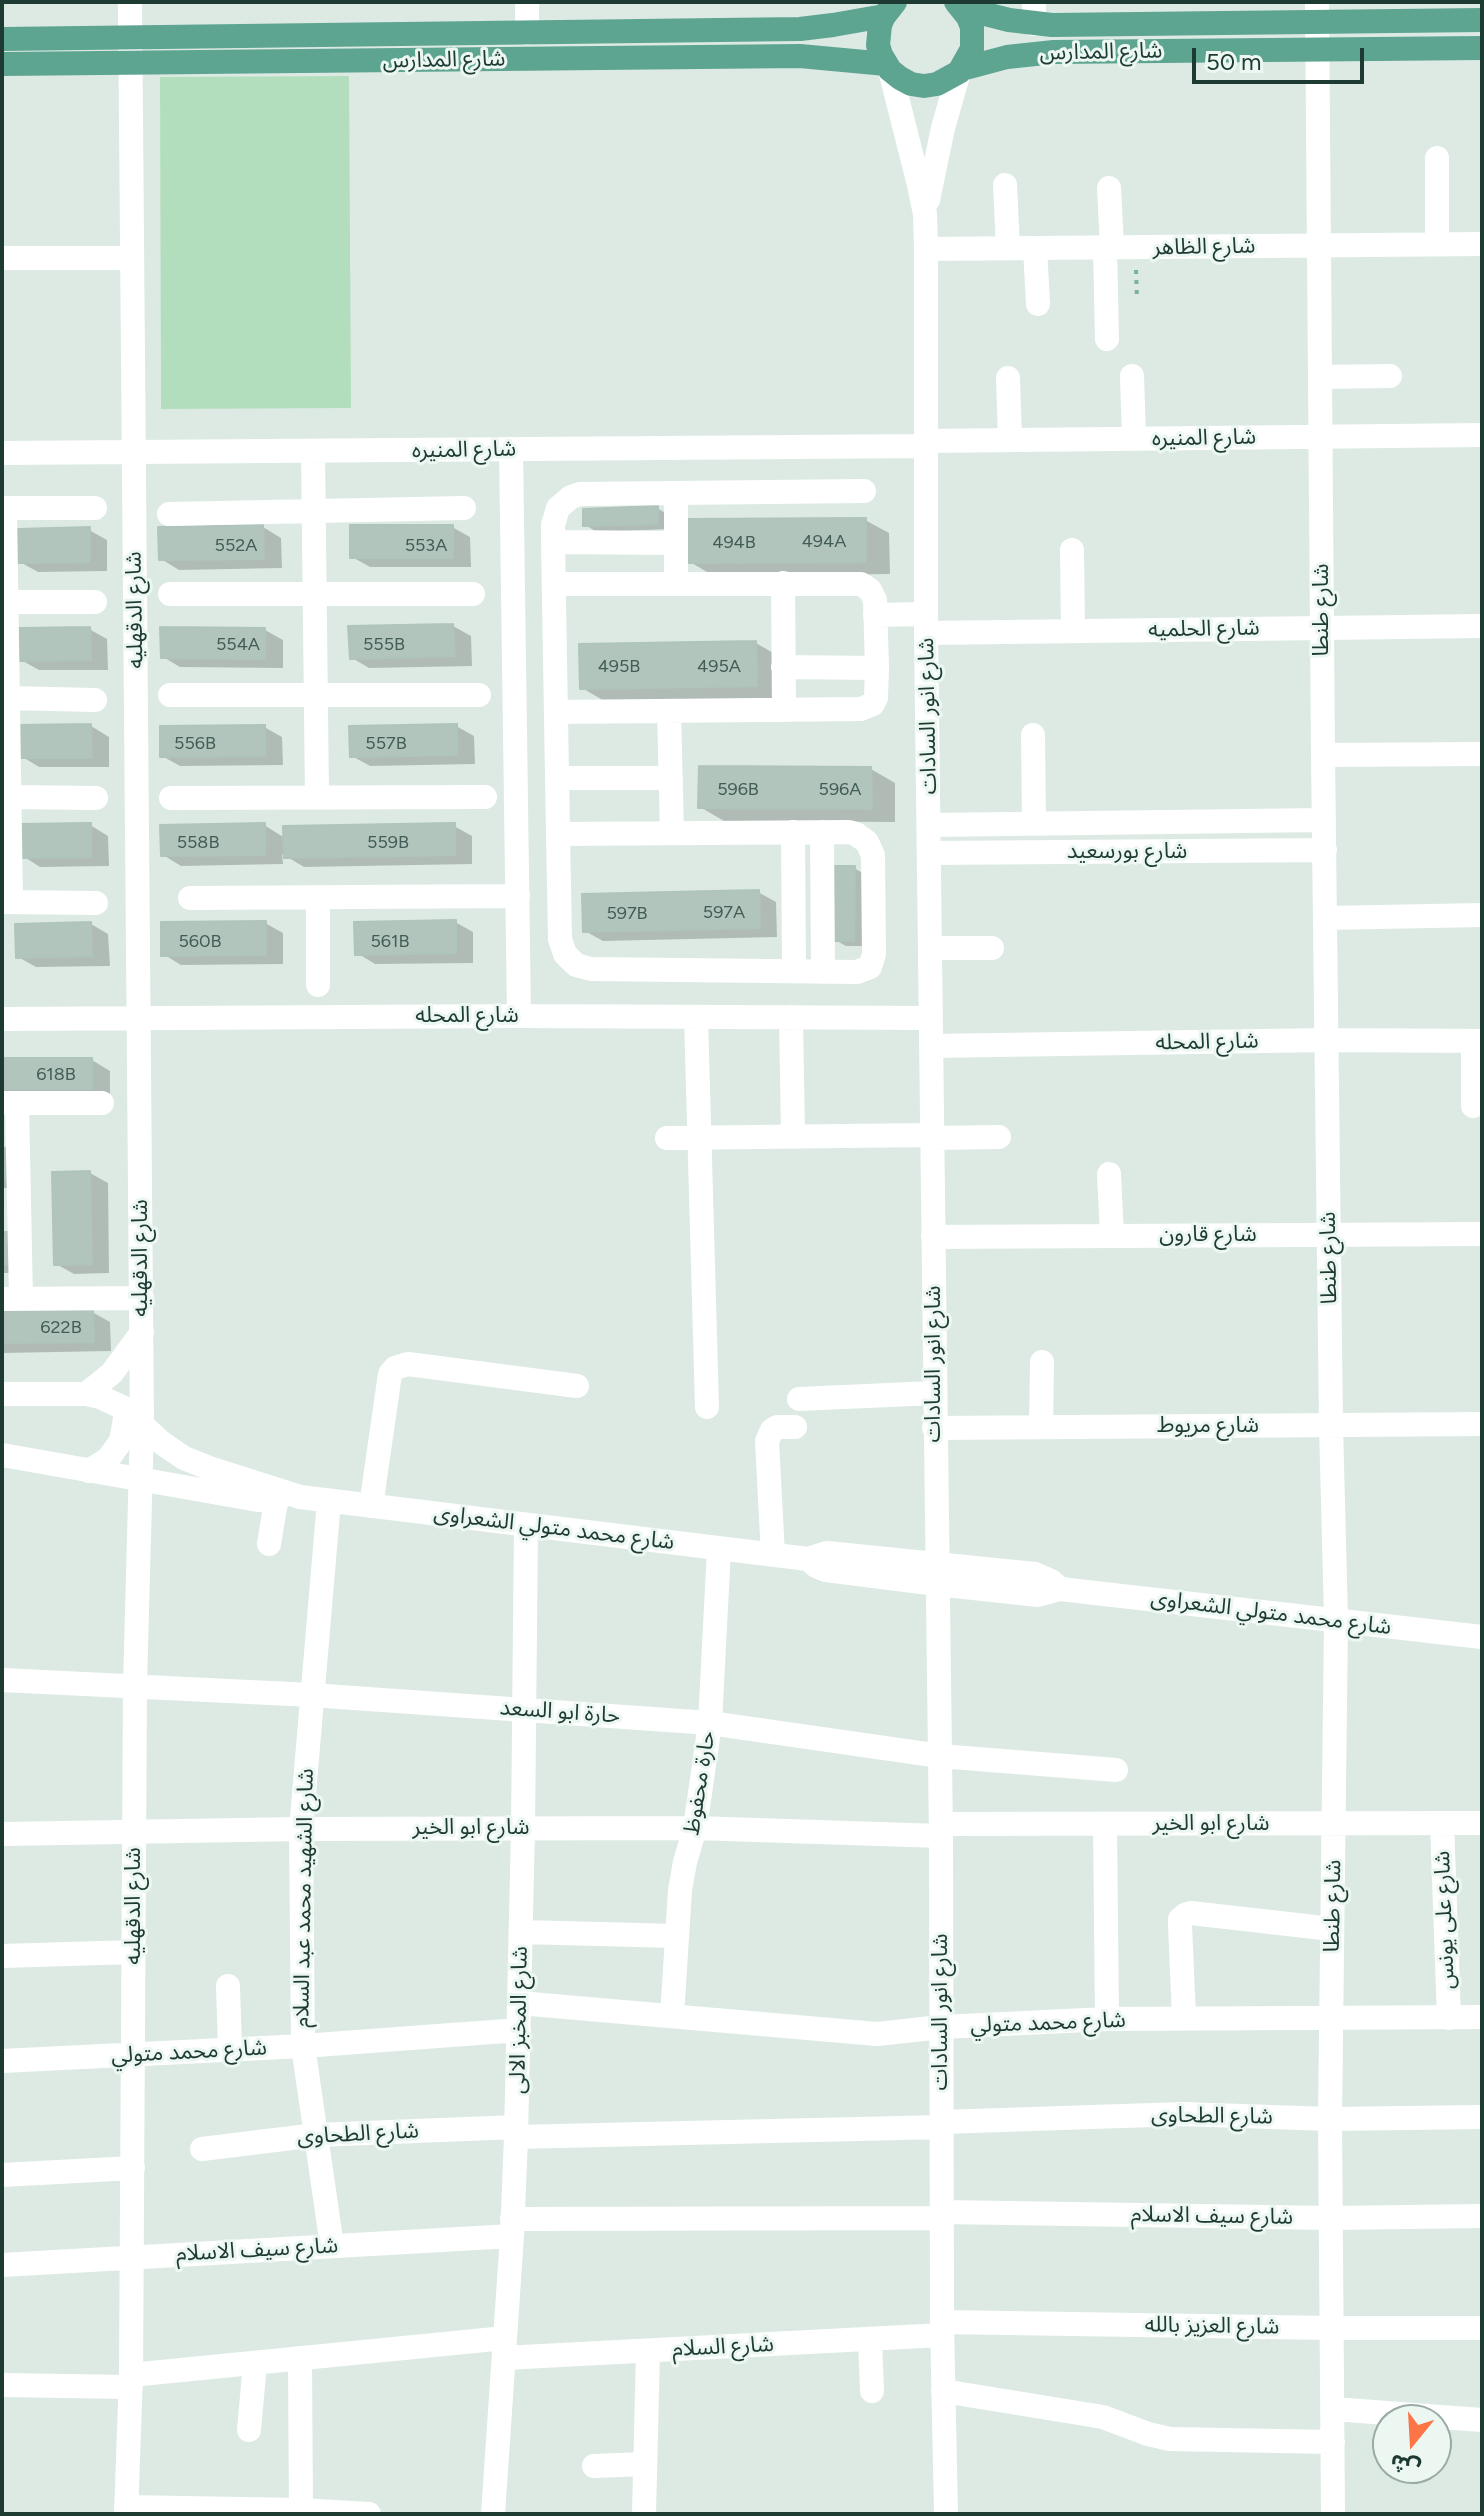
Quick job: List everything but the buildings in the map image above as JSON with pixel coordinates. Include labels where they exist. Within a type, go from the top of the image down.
[{"type":"main road","name":"شارع المدارس","points":[[2,39],[800,29],[842,24],[890,5]]},
{"type":"main road","points":[[888,67],[878,45],[880,25],[890,5]]},
{"type":"main road","name":"شارع المدارس","points":[[960,5],[1009,20],[1034,13],[1479,14]]},
{"type":"main road","points":[[960,5],[972,27],[973,39],[972,49],[961,71]]},
{"type":"main road","name":"شارع المدارس","points":[[2,64],[800,56],[888,67],[911,84],[924,86],[1007,57],[1054,52],[1482,48]]},
{"type":"street","name":"شارع الدقهليه","points":[[126,2511],[131,2381],[135,1686],[142,1425],[130,2]]},
{"type":"street","points":[[527,2],[527,33]]},
{"type":"street","name":"شارع طنطا","points":[[1317,12],[1323,755],[1336,1620],[1330,2119],[1333,2514]]},
{"type":"street","name":"شارع انور السادات","points":[[888,67],[925,214],[926,249],[926,624],[946,2514]]},
{"type":"street","name":"شارع انور السادات","points":[[925,214],[943,128],[961,71]]},
{"type":"street","points":[[1437,158],[1437,244]]},
{"type":"street","points":[[1005,185],[1008,248]]},
{"type":"street","points":[[1107,339],[1118,247],[1109,188]]},
{"type":"street","name":"شارع الظاهر","points":[[926,249],[1482,244]]},
{"type":"street","points":[[1035,248],[1038,304]]},
{"type":"street","points":[[2,258],[132,258]]},
{"type":"street","points":[[1132,376],[1134,438]]},
{"type":"street","points":[[1320,377],[1390,376]]},
{"type":"street","points":[[1008,378],[1010,440]]},
{"type":"street","name":"شارع المنيره","points":[[2,453],[1482,435]]},
{"type":"street","points":[[511,449],[519,1016]]},
{"type":"street","points":[[313,451],[317,797]]},
{"type":"street","points":[[558,834],[856,834],[871,848],[873,855],[874,954],[870,967],[862,972],[591,969],[576,965],[565,954],[560,939],[557,789],[553,542],[554,516],[558,508],[580,494],[864,491]]},
{"type":"street","points":[[676,493],[676,584]]},
{"type":"street","points":[[95,508],[4,508],[5,670],[8,698],[5,771],[9,797],[6,902],[96,903]]},
{"type":"street","points":[[169,514],[464,508]]},
{"type":"street","points":[[553,542],[676,543]]},
{"type":"street","points":[[1072,550],[1073,631]]},
{"type":"street","points":[[783,583],[784,710]]},
{"type":"street","points":[[554,584],[861,584],[873,595],[877,668],[876,698],[867,707],[556,712]]},
{"type":"street","points":[[170,594],[473,594]]},
{"type":"street","points":[[5,602],[95,602]]},
{"type":"street","name":"شارع الحلميه","points":[[875,615],[926,624],[1073,631],[1482,626]]},
{"type":"street","points":[[783,667],[877,668]]},
{"type":"street","points":[[170,695],[479,695]]},
{"type":"street","points":[[8,698],[95,700]]},
{"type":"street","points":[[669,711],[672,833]]},
{"type":"street","points":[[1033,735],[1034,824]]},
{"type":"street","points":[[1323,755],[1482,754]]},
{"type":"street","points":[[516,800],[557,789],[671,778]]},
{"type":"street","points":[[9,797],[96,798]]},
{"type":"street","points":[[171,798],[485,797]]},
{"type":"street","name":"شارع بورسعيد","points":[[929,825],[1324,820]]},
{"type":"street","points":[[793,832],[794,971]]},
{"type":"street","points":[[822,832],[823,972]]},
{"type":"street","name":"شارع بورسعيد","points":[[930,853],[1325,850]]},
{"type":"street","points":[[190,898],[518,896]]},
{"type":"street","points":[[318,898],[318,985]]},
{"type":"street","points":[[1326,918],[1482,915]]},
{"type":"street","points":[[930,948],[992,948]]},
{"type":"street","name":"شارع المحله","points":[[2,1019],[519,1016],[931,1018]]},
{"type":"street","points":[[696,1017],[707,1407]]},
{"type":"street","points":[[791,1017],[793,1136]]},
{"type":"street","name":"شارع المحله","points":[[931,1046],[1328,1040],[1477,1042]]},
{"type":"street","points":[[1473,1106],[1477,1042]]},
{"type":"street","points":[[102,1103],[10,1103],[11,1299],[142,1298]]},
{"type":"street","points":[[667,1138],[999,1137]]},
{"type":"street","points":[[1109,1174],[1112,1236]]},
{"type":"street","name":"شارع قارون","points":[[933,1237],[1482,1234]]},
{"type":"street","points":[[86,1394],[112,1373],[142,1332]]},
{"type":"street","points":[[1041,1427],[1042,1362]]},
{"type":"street","points":[[371,1506],[390,1374],[395,1368],[408,1364],[577,1386]]},
{"type":"street","points":[[799,1399],[934,1393]]},
{"type":"street","name":"شارع محمد متولي الشعراوى","points":[[2,1394],[86,1394],[100,1397],[124,1408],[173,1451],[196,1463],[300,1497],[808,1559],[826,1570],[937,1574],[1032,1595],[1060,1589],[1482,1637]]},
{"type":"street","points":[[89,1471],[108,1459],[121,1441],[124,1408]]},
{"type":"street","name":"شارع مريوط","points":[[934,1428],[1482,1424]]},
{"type":"street","points":[[773,1555],[767,1441],[777,1427],[795,1427]]},
{"type":"street","name":"شارع محمد متولي الشعراوى","points":[[2,1455],[276,1501],[300,1497]]},
{"type":"street","points":[[269,1544],[276,1501]]},
{"type":"street","name":"شارع الشهيد محمد عبد السلام","points":[[329,1501],[301,1829],[303,2046],[332,2246]]},
{"type":"street","name":"شارع المخبز الالى","points":[[493,2514],[516,2132],[526,1525]]},
{"type":"street","name":"حارة محفوظ","points":[[672,2016],[680,1890],[695,1828],[710,1723],[719,1549]]},
{"type":"street","name":"حارة ابو السعد","points":[[2,1680],[311,1695],[710,1723],[940,1756],[1116,1770]]},
{"type":"street","name":"شارع على يونس","points":[[1442,1823],[1449,2018]]},
{"type":"street","name":"شارع ابو الخير","points":[[2,1834],[523,1828],[941,1830],[1105,1824],[1482,1823]]},
{"type":"street","points":[[1105,1824],[1107,2019]]},
{"type":"street","points":[[1184,2018],[1180,1919],[1185,1915],[1191,1913],[1332,1929]]},
{"type":"street","points":[[521,1932],[677,1936]]},
{"type":"street","points":[[2,1956],[134,1952]]},
{"type":"street","points":[[228,1986],[230,2050]]},
{"type":"street","name":"شارع محمد متولي","points":[[519,2003],[877,2034],[941,2027],[1107,2019],[1482,2017]]},
{"type":"street","name":"شارع محمد متولي","points":[[2,2061],[303,2046],[519,2030]]},
{"type":"street","name":"شارع الطحاوى","points":[[202,2149],[316,2135],[942,2124],[1183,2114],[1330,2119],[1482,2117]]},
{"type":"street","points":[[2,2175],[133,2168]]},
{"type":"street","name":"شارع سيف الاسلام","points":[[2,2265],[332,2246],[512,2227],[942,2215],[1482,2216]]},
{"type":"street","name":"شارع العزيز بالله","points":[[942,2328],[1482,2328]]},
{"type":"street","name":"شارع السلام","points":[[2,2385],[131,2381],[300,2358],[504,2348],[648,2351],[870,2339],[942,2328]]},
{"type":"street","points":[[870,2339],[872,2391]]},
{"type":"street","points":[[644,2514],[648,2351]]},
{"type":"street","points":[[300,2358],[301,2512]]},
{"type":"street","points":[[249,2430],[255,2363]]},
{"type":"street","points":[[943,2391],[1103,2417],[1170,2439],[1333,2442]]},
{"type":"street","points":[[1333,2409],[1482,2420]]},
{"type":"street","points":[[594,2466],[645,2464]]},
{"type":"street","points":[[126,2511],[369,2514]]},
{"type":"path","points":[[1118,247],[1137,300]]},
{"type":"green space","points":[[349,76],[351,408],[161,409],[160,77]]}]
